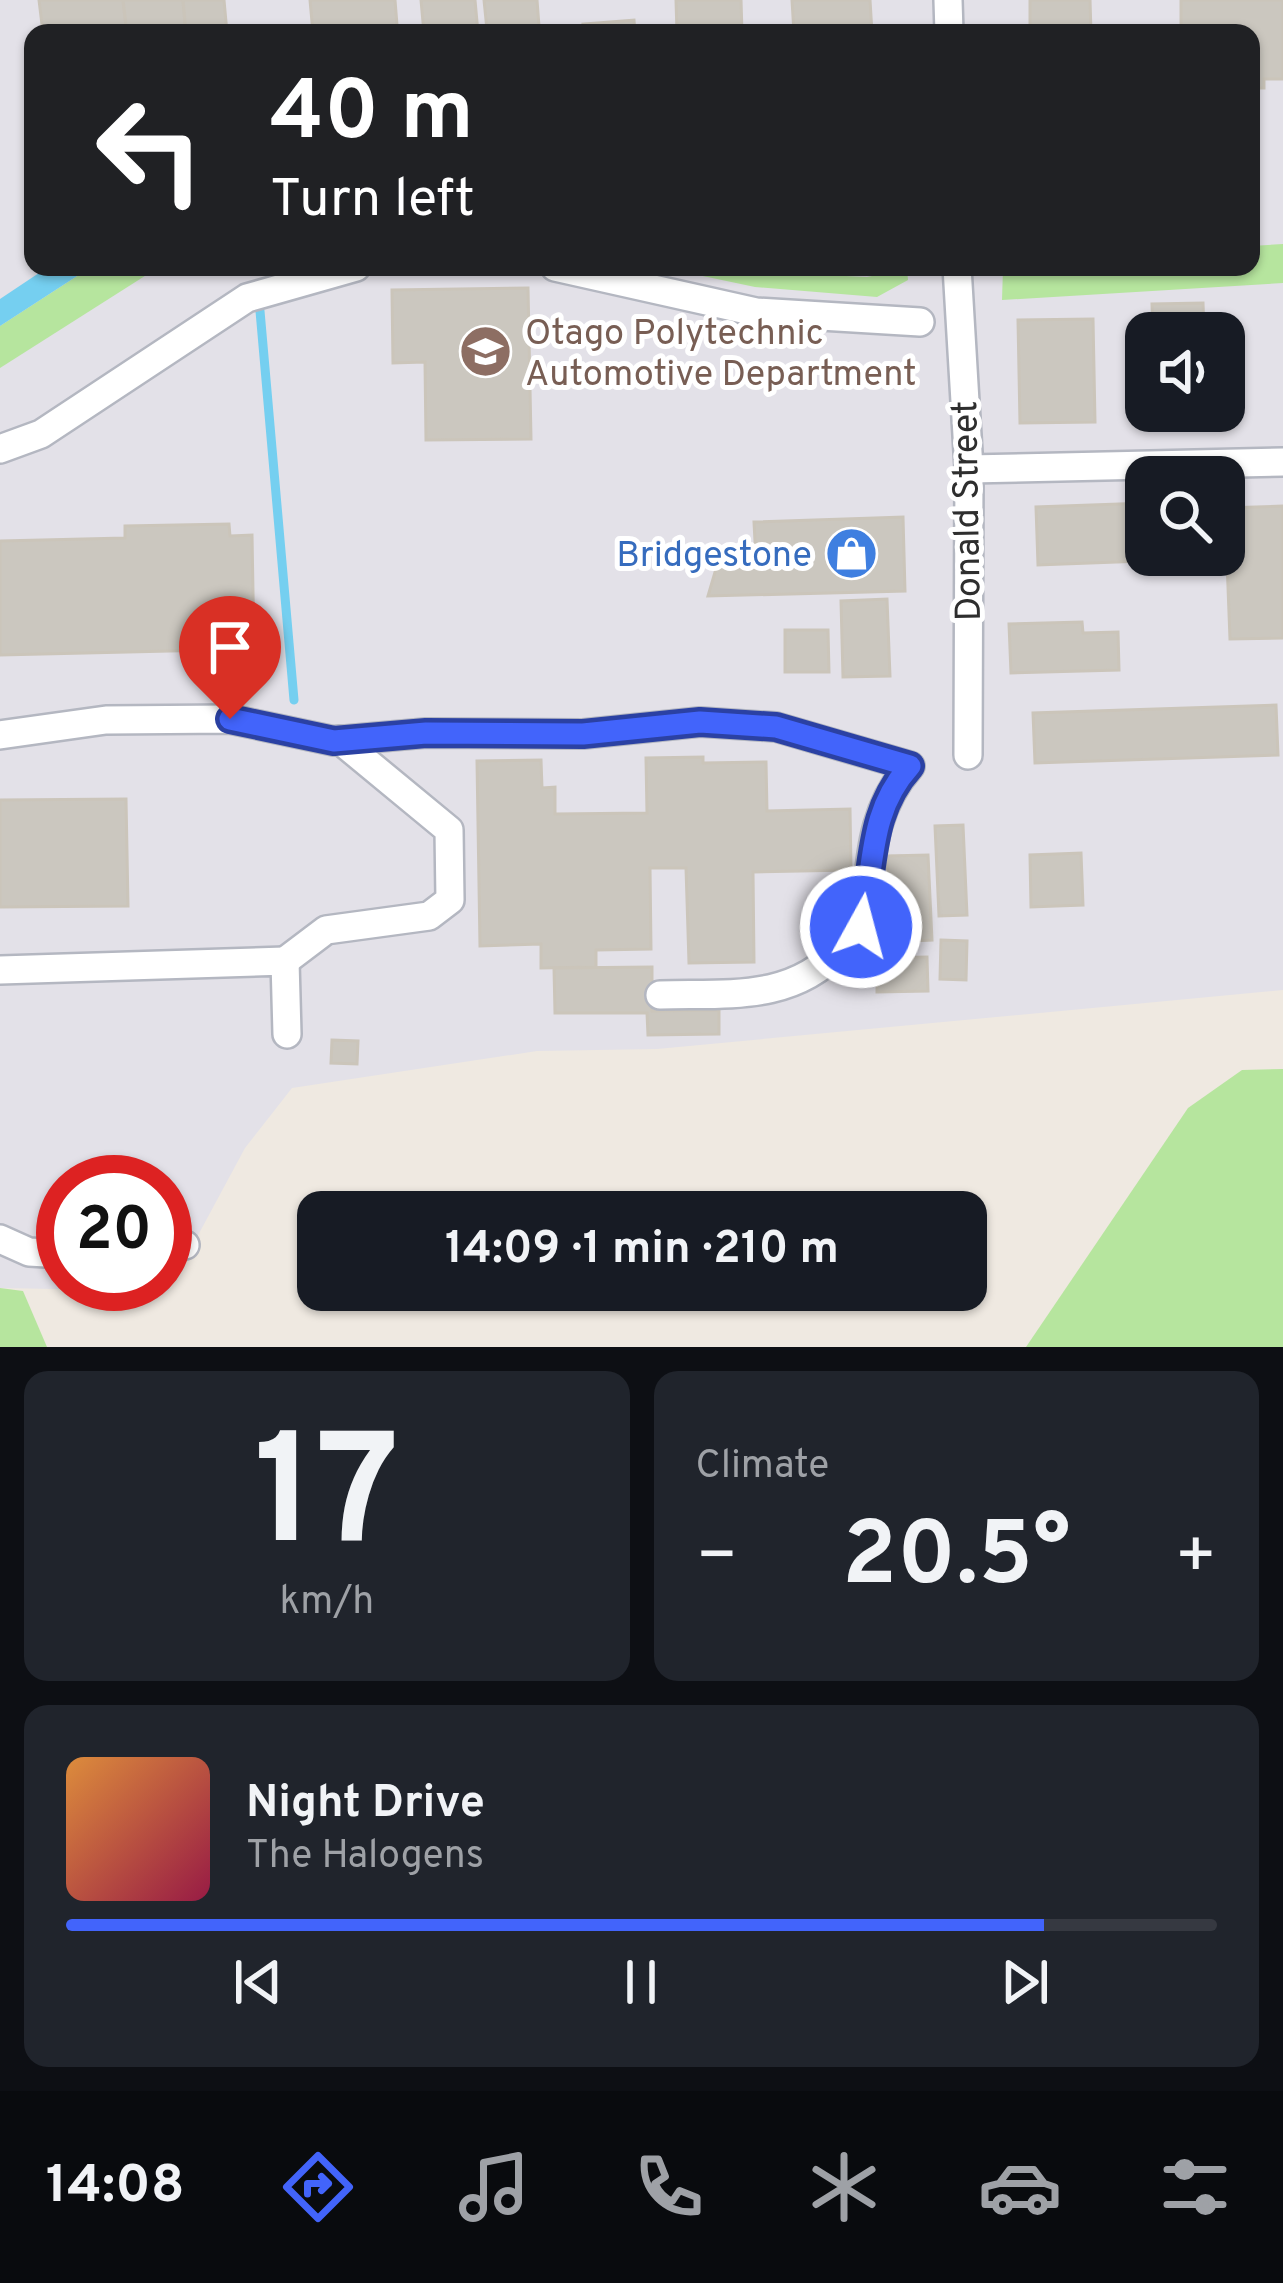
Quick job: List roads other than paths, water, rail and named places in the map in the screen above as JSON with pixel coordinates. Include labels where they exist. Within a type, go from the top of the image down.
[{"type":"street","points":[[0,449],[41,434],[248,298],[325,276]]},
{"type":"street","points":[[595,276],[756,312],[920,322]]},
{"type":"street","name":"Donald Street","points":[[957,276],[969,469],[968,755]]},
{"type":"street","points":[[969,469],[1283,462]]},
{"type":"street","points":[[0,735],[106,720],[230,719],[340,740],[426,733],[583,734],[700,722],[776,727],[910,766],[890,788],[869,854],[861,927],[834,956],[806,980],[778,991],[660,995]]},
{"type":"street","points":[[0,970],[285,962],[326,930],[429,916],[450,900],[449,830],[340,740]]},
{"type":"street","points":[[285,962],[287,1034]]},
{"type":"street","points":[[0,1239],[36,1252]]},
{"type":"water","points":[[34,276],[77,276],[0,326],[0,299]]},
{"type":"waterway","points":[[260,311],[294,700]]},
{"type":"place","name":"Otago Polytechnic Automotive Department","points":[[486,352]]},
{"type":"place","name":"Bridgestone","points":[[851,553]]}]
